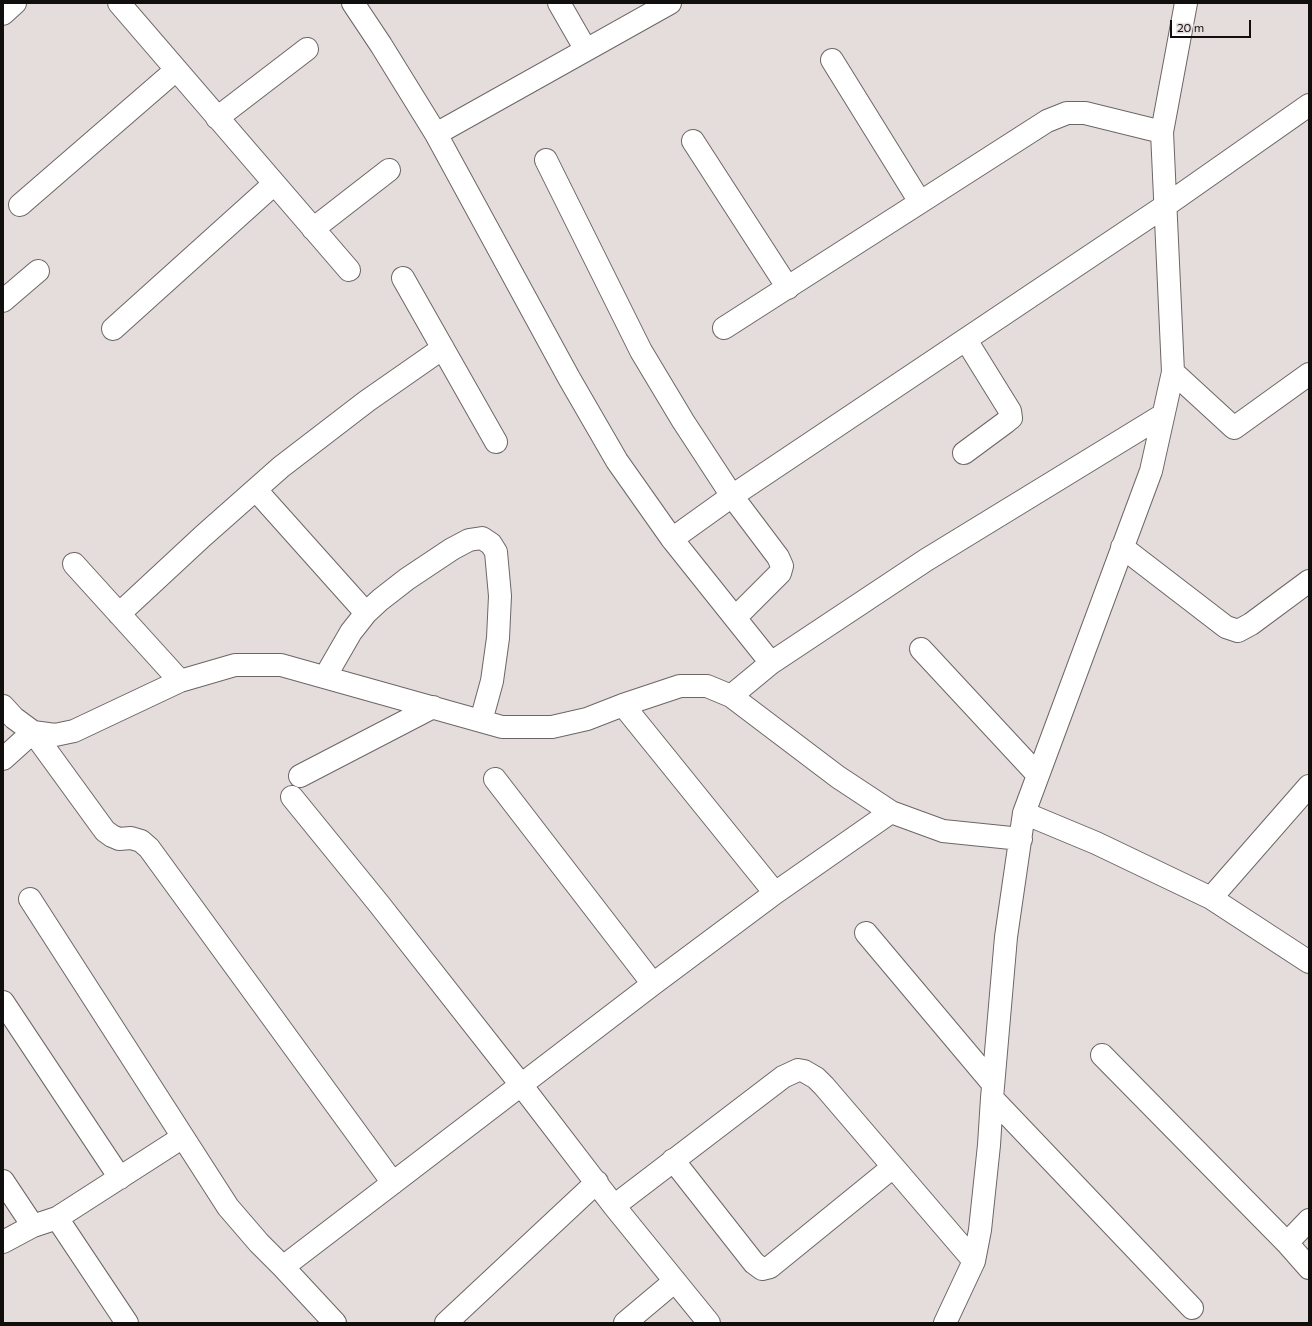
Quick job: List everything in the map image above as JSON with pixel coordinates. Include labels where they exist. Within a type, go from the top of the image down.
[{"type":"street","points":[[3,14],[15,3]]},
{"type":"street","points":[[119,3],[349,270]]},
{"type":"street","points":[[353,3],[436,134],[581,399],[617,461],[672,539],[771,663]]},
{"type":"street","points":[[559,3],[586,50]]},
{"type":"street","points":[[436,134],[670,3]]},
{"type":"street","points":[[945,1323],[974,1261],[980,1230],[989,1145],[992,1091],[1006,937],[1024,813],[1151,471],[1173,372],[1162,132],[1186,3]]},
{"type":"street","points":[[217,118],[307,48]]},
{"type":"street","points":[[832,60],[920,202]]},
{"type":"street","points":[[20,205],[176,70]]},
{"type":"street","points":[[672,539],[732,496],[1165,206],[1309,105]]},
{"type":"street","points":[[724,328],[1047,121],[1068,113],[1085,113],[1162,132]]},
{"type":"street","points":[[693,141],[788,288]]},
{"type":"street","points":[[546,160],[641,351],[683,421],[732,496],[778,557],[782,566],[780,574],[735,618]]},
{"type":"street","points":[[313,229],[389,170]]},
{"type":"street","points":[[113,329],[274,184]]},
{"type":"street","points":[[3,301],[38,271]]},
{"type":"street","points":[[403,278],[496,442]]},
{"type":"street","points":[[964,453],[1011,418],[1010,411],[966,340]]},
{"type":"street","points":[[119,614],[203,536],[282,467],[367,401],[443,348]]},
{"type":"street","points":[[1173,372],[1234,428],[1309,374]]},
{"type":"street","points":[[731,696],[771,663],[926,560],[1163,415]]},
{"type":"street","points":[[256,490],[366,613]]},
{"type":"street","points":[[325,677],[352,632],[366,613],[380,600],[407,579],[458,546],[469,540],[482,538],[491,544],[496,552],[500,596],[498,638],[492,680],[481,720]]},
{"type":"street","points":[[1122,547],[1226,627],[1238,631],[1251,624],[1309,581]]},
{"type":"street","points":[[74,564],[180,681]]},
{"type":"street","points":[[921,649],[1038,774]]},
{"type":"street","points":[[3,759],[33,732],[55,735],[74,731],[180,681],[235,665],[281,665],[502,726],[552,727],[587,719],[680,686],[707,686],[731,696],[838,777],[891,812],[943,831],[1021,839]]},
{"type":"street","points":[[623,705],[775,893]]},
{"type":"street","points":[[3,706],[14,718],[33,732],[105,831],[119,839],[131,838],[141,841],[149,848],[393,1183]]},
{"type":"street","points":[[300,776],[433,707]]},
{"type":"street","points":[[495,779],[654,984]]},
{"type":"street","points":[[1211,898],[1309,786]]},
{"type":"street","points":[[292,797],[379,904],[597,1182],[614,1206],[709,1323]]},
{"type":"street","points":[[283,1267],[775,893],[891,812]]},
{"type":"street","points":[[1024,813],[1103,846],[1211,898],[1309,962]]},
{"type":"street","points":[[30,899],[182,1137],[228,1206],[259,1243],[335,1323]]},
{"type":"street","points":[[866,933],[992,1091],[1192,1308]]},
{"type":"street","points":[[3,1002],[120,1178]]},
{"type":"street","points":[[1102,1055],[1287,1243],[1309,1268]]},
{"type":"street","points":[[614,1206],[783,1077],[798,1070],[804,1071],[816,1078],[974,1261]]},
{"type":"street","points":[[3,1242],[33,1226],[57,1218],[182,1137]]},
{"type":"street","points":[[673,1160],[754,1263],[762,1268],[770,1267],[893,1167]]},
{"type":"street","points":[[3,1181],[33,1226]]},
{"type":"street","points":[[446,1323],[597,1182]]},
{"type":"street","points":[[57,1218],[127,1323]]},
{"type":"street","points":[[1287,1243],[1309,1220]]},
{"type":"street","points":[[625,1323],[675,1281]]}]
